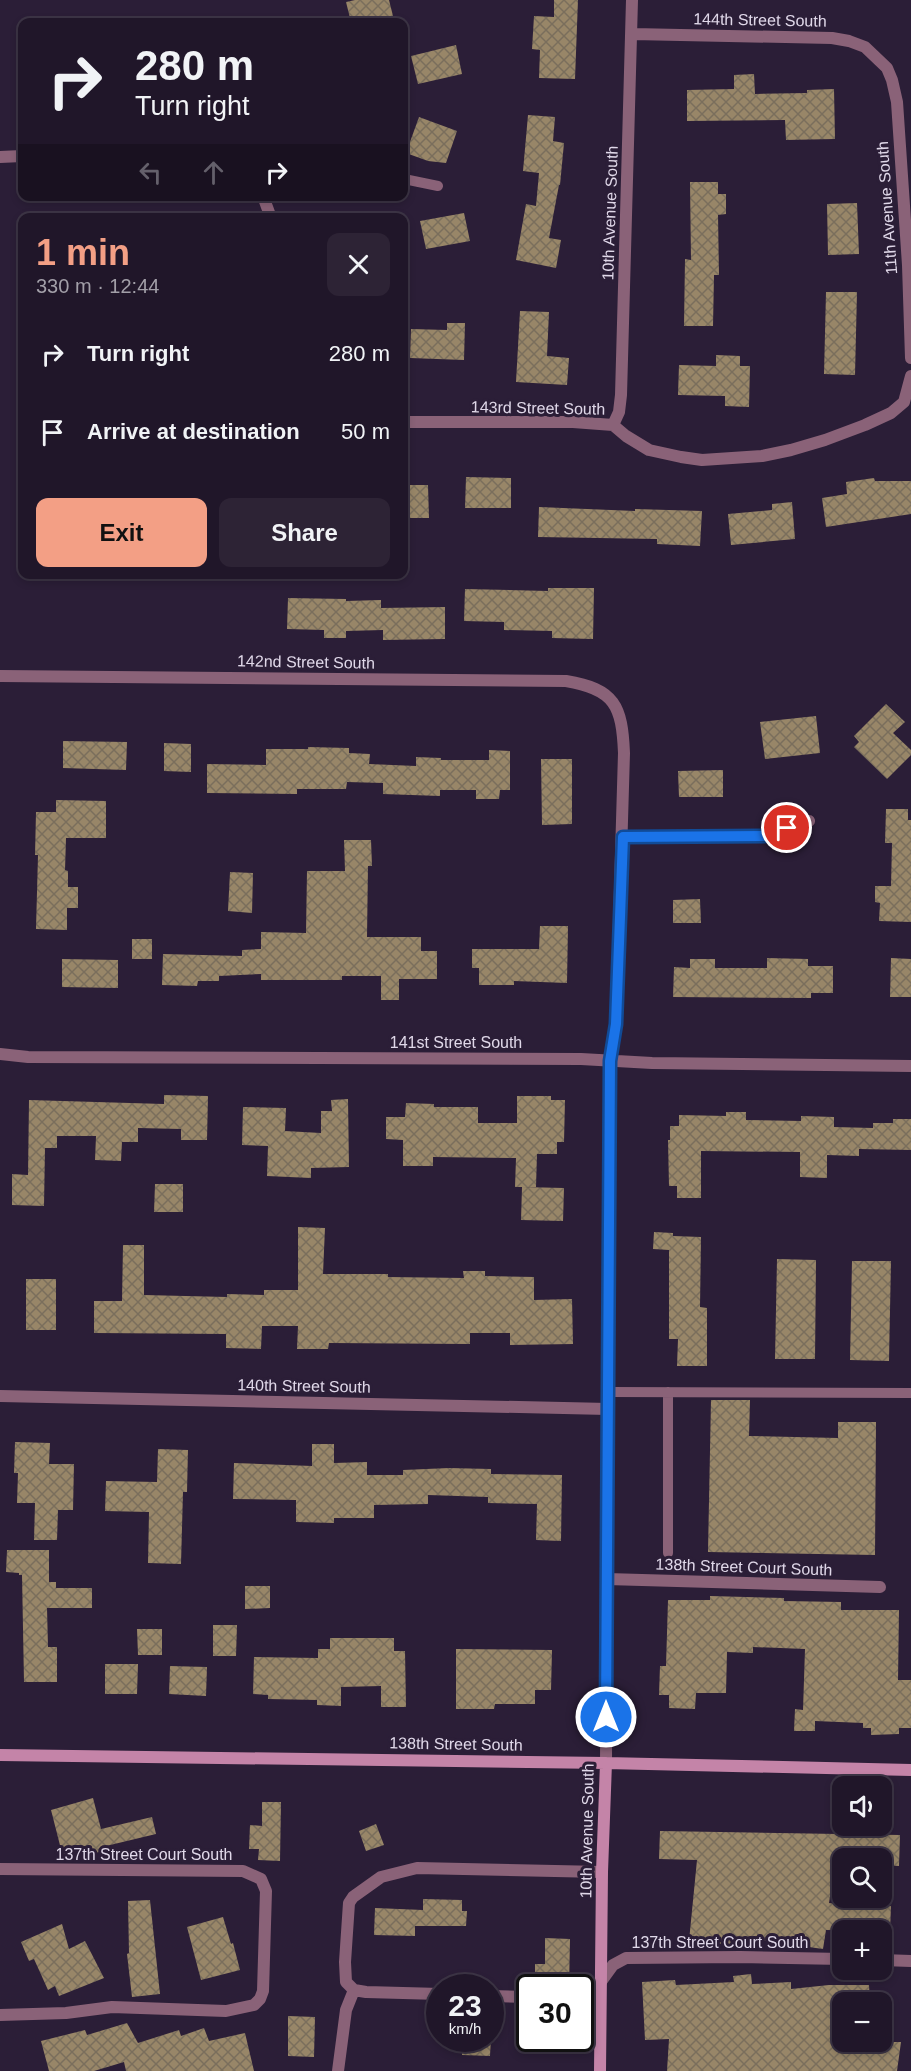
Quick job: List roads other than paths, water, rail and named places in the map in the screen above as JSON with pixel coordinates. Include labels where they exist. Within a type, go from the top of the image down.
[{"type":"street","name":"10th Avenue South","points":[[613,425],[619,412],[621,395],[633,0]]},
{"type":"street","name":"144th Street South","points":[[633,34],[832,38],[865,46],[880,61]]},
{"type":"street","name":"11th Avenue South","points":[[880,61],[887,68],[892,80],[897,102],[908,265],[911,358]]},
{"type":"street","points":[[0,157],[18,156]]},
{"type":"street","name":"143rd Street South","points":[[408,422],[573,422],[613,425],[649,450],[681,458],[702,460],[762,456],[791,450],[865,425],[891,413],[904,402],[911,376]]},
{"type":"street","name":"142nd Street South","points":[[0,676],[534,680],[584,684],[601,690],[608,697]]},
{"type":"street","name":"10th Avenue South","points":[[600,2071],[602,1872],[606,1763],[610,1061],[616,1024],[623,837],[623,731],[618,710],[608,697]]},
{"type":"street","points":[[623,837],[765,836],[809,821]]},
{"type":"street","name":"141st Street South","points":[[0,1054],[28,1057],[581,1059],[652,1063],[911,1066]]},
{"type":"street","name":"140th Street South","points":[[0,1396],[608,1408]]},
{"type":"street","name":"138th Street Court South","points":[[607,1579],[880,1587]]},
{"type":"street","name":"138th Street South","points":[[0,1755],[606,1763],[911,1770]]},
{"type":"street","points":[[426,1994],[366,1992],[354,1990],[346,1982],[347,1911],[353,1897],[381,1877],[417,1868],[602,1872]]},
{"type":"street","name":"137th Street Court South","points":[[0,1869],[243,1871],[261,1879],[266,1892],[263,1991],[260,1999],[254,2005],[226,2011],[112,2007],[66,2013],[0,2015]]},
{"type":"street","name":"137th Street Court South","points":[[594,1991],[613,1965],[626,1958],[832,1959]]},
{"type":"street","points":[[892,1960],[911,1961]]},
{"type":"street","points":[[338,2071],[346,2010],[354,1990]]},
{"type":"lane","points":[[408,180],[438,186]]},
{"type":"lane","points":[[608,1392],[911,1393]]},
{"type":"lane","points":[[668,1392],[668,1553]]}]
